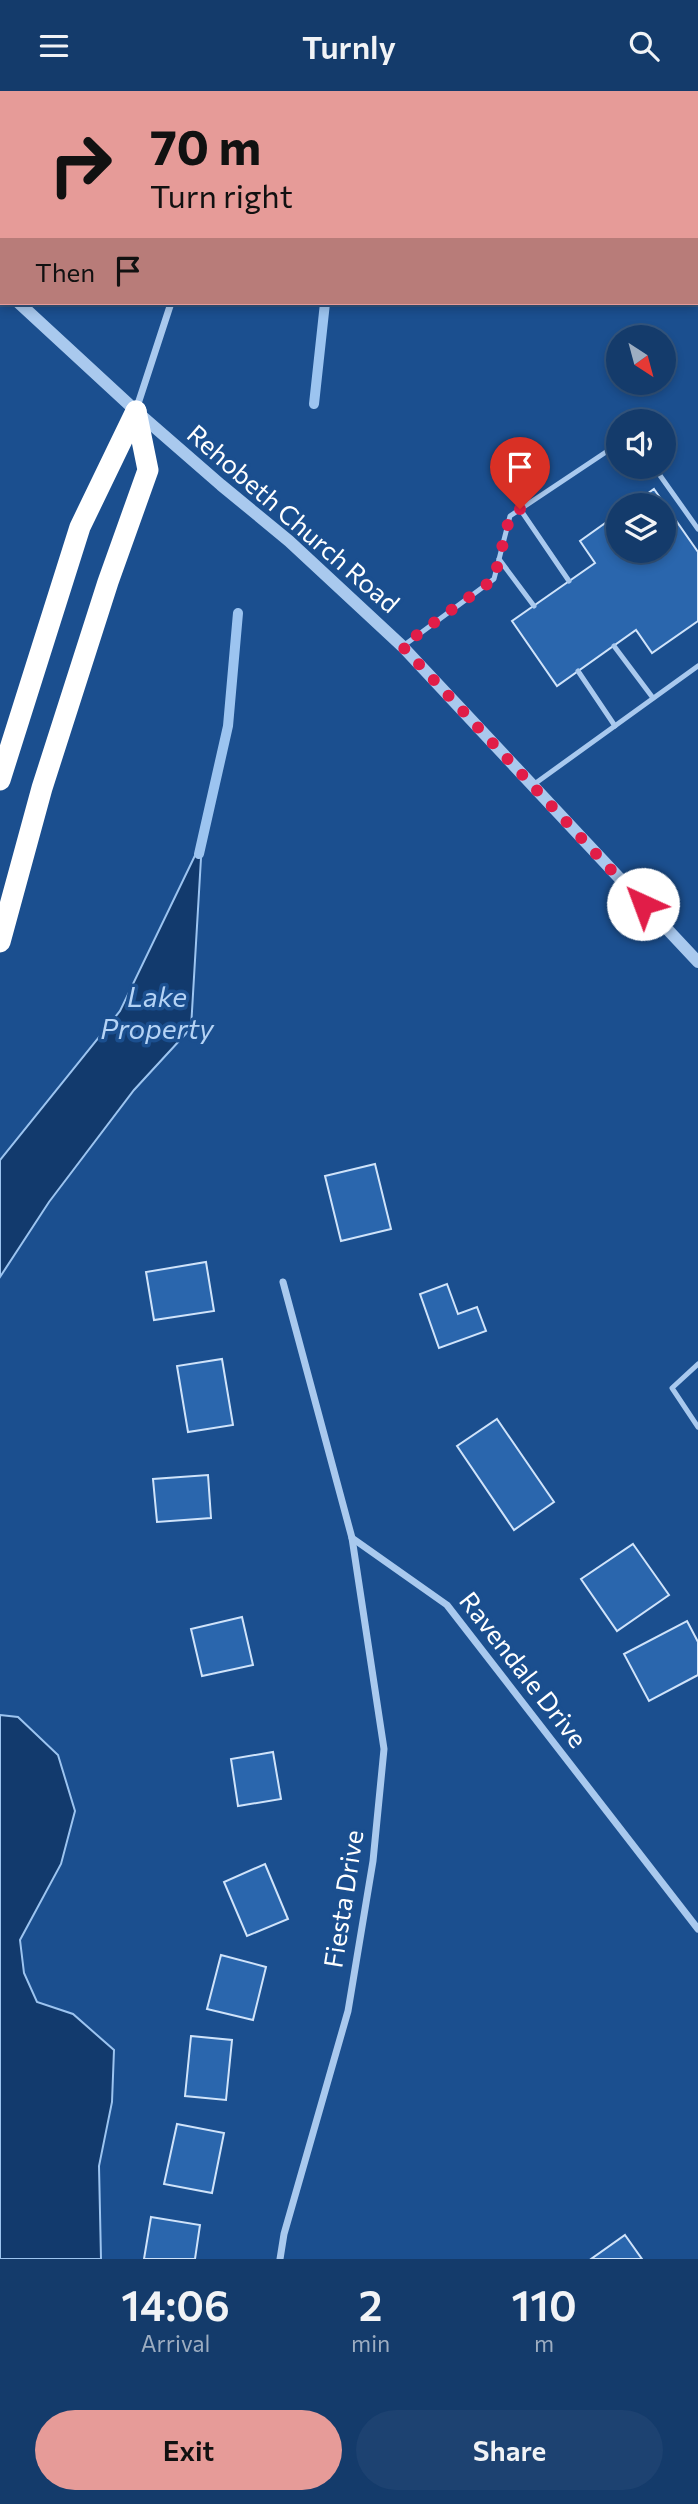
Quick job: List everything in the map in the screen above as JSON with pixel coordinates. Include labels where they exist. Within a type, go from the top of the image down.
[{"type":"highway","points":[[0,780],[80,527],[136,411]]},
{"type":"highway","points":[[0,941],[42,788],[108,582],[148,470],[136,411]]},
{"type":"street","name":"Rehobeth Church Road","points":[[21,305],[136,411],[289,541],[402,646],[698,963]]},
{"type":"street","points":[[136,411],[170,305]]},
{"type":"street","points":[[283,1282],[352,1538]]},
{"type":"street","name":"Ravendale Drive","points":[[352,1538],[447,1605],[698,1930]]},
{"type":"street","name":"Fiesta Drive","points":[[280,2259],[284,2234],[348,2011],[373,1861],[384,1749],[352,1538]]},
{"type":"lane","points":[[402,646],[494,579],[510,516],[606,451]]},
{"type":"lane","points":[[663,479],[698,529]]},
{"type":"lane","points":[[520,509],[569,582]]},
{"type":"lane","points":[[499,559],[534,606]]},
{"type":"lane","points":[[614,646],[653,698]]},
{"type":"lane","points":[[533,786],[698,666]]},
{"type":"lane","points":[[578,671],[615,726]]},
{"type":"lane","points":[[698,1364],[672,1388],[698,1427]]},
{"type":"water","name":"Lake Property","points":[[202,841],[191,1028],[134,1090],[49,1202],[0,1277],[0,1160],[120,1011]]},
{"type":"water","points":[[0,1715],[18,1717],[58,1755],[75,1811],[61,1864],[20,1940],[24,1973],[37,2002],[73,2014],[114,2050],[112,2102],[99,2166],[101,2259],[0,2259]]},
{"type":"building","points":[[676,520],[698,552],[698,621],[652,653],[636,630],[557,686],[512,621],[595,563],[580,541],[606,523],[606,563],[676,563]]},
{"type":"building","points":[[375,1164],[391,1229],[341,1241],[325,1176]]},
{"type":"building","points":[[206,1262],[214,1311],[154,1320],[146,1272]]},
{"type":"building","points":[[447,1284],[458,1314],[477,1307],[486,1331],[439,1348],[420,1294]]},
{"type":"building","points":[[222,1359],[233,1425],[188,1432],[177,1366]]},
{"type":"building","points":[[497,1419],[554,1502],[514,1530],[457,1446]]},
{"type":"building","points":[[208,1475],[211,1518],[157,1522],[153,1479]]},
{"type":"building","points":[[633,1544],[669,1595],[617,1631],[581,1579]]},
{"type":"building","points":[[242,1617],[253,1665],[202,1676],[191,1629]]},
{"type":"building","points":[[687,1621],[698,1642],[698,1675],[649,1701],[624,1654]]},
{"type":"building","points":[[273,1752],[281,1799],[238,1806],[231,1759]]},
{"type":"building","points":[[265,1864],[288,1919],[247,1936],[224,1882]]},
{"type":"building","points":[[221,1955],[266,1967],[253,2020],[207,2009]]},
{"type":"building","points":[[191,2036],[232,2040],[226,2100],[185,2096]]},
{"type":"building","points":[[177,2124],[224,2133],[212,2193],[164,2184]]},
{"type":"building","points":[[151,2217],[200,2225],[195,2259],[144,2259]]},
{"type":"building","points":[[625,2235],[642,2259],[591,2259]]},
{"type":"waterway","points":[[314,404],[325,305]]},
{"type":"waterway","points":[[199,854],[228,726],[238,613]]},
{"type":"route","points":[[520,509],[510,516],[494,579],[402,646],[643,904]]}]
